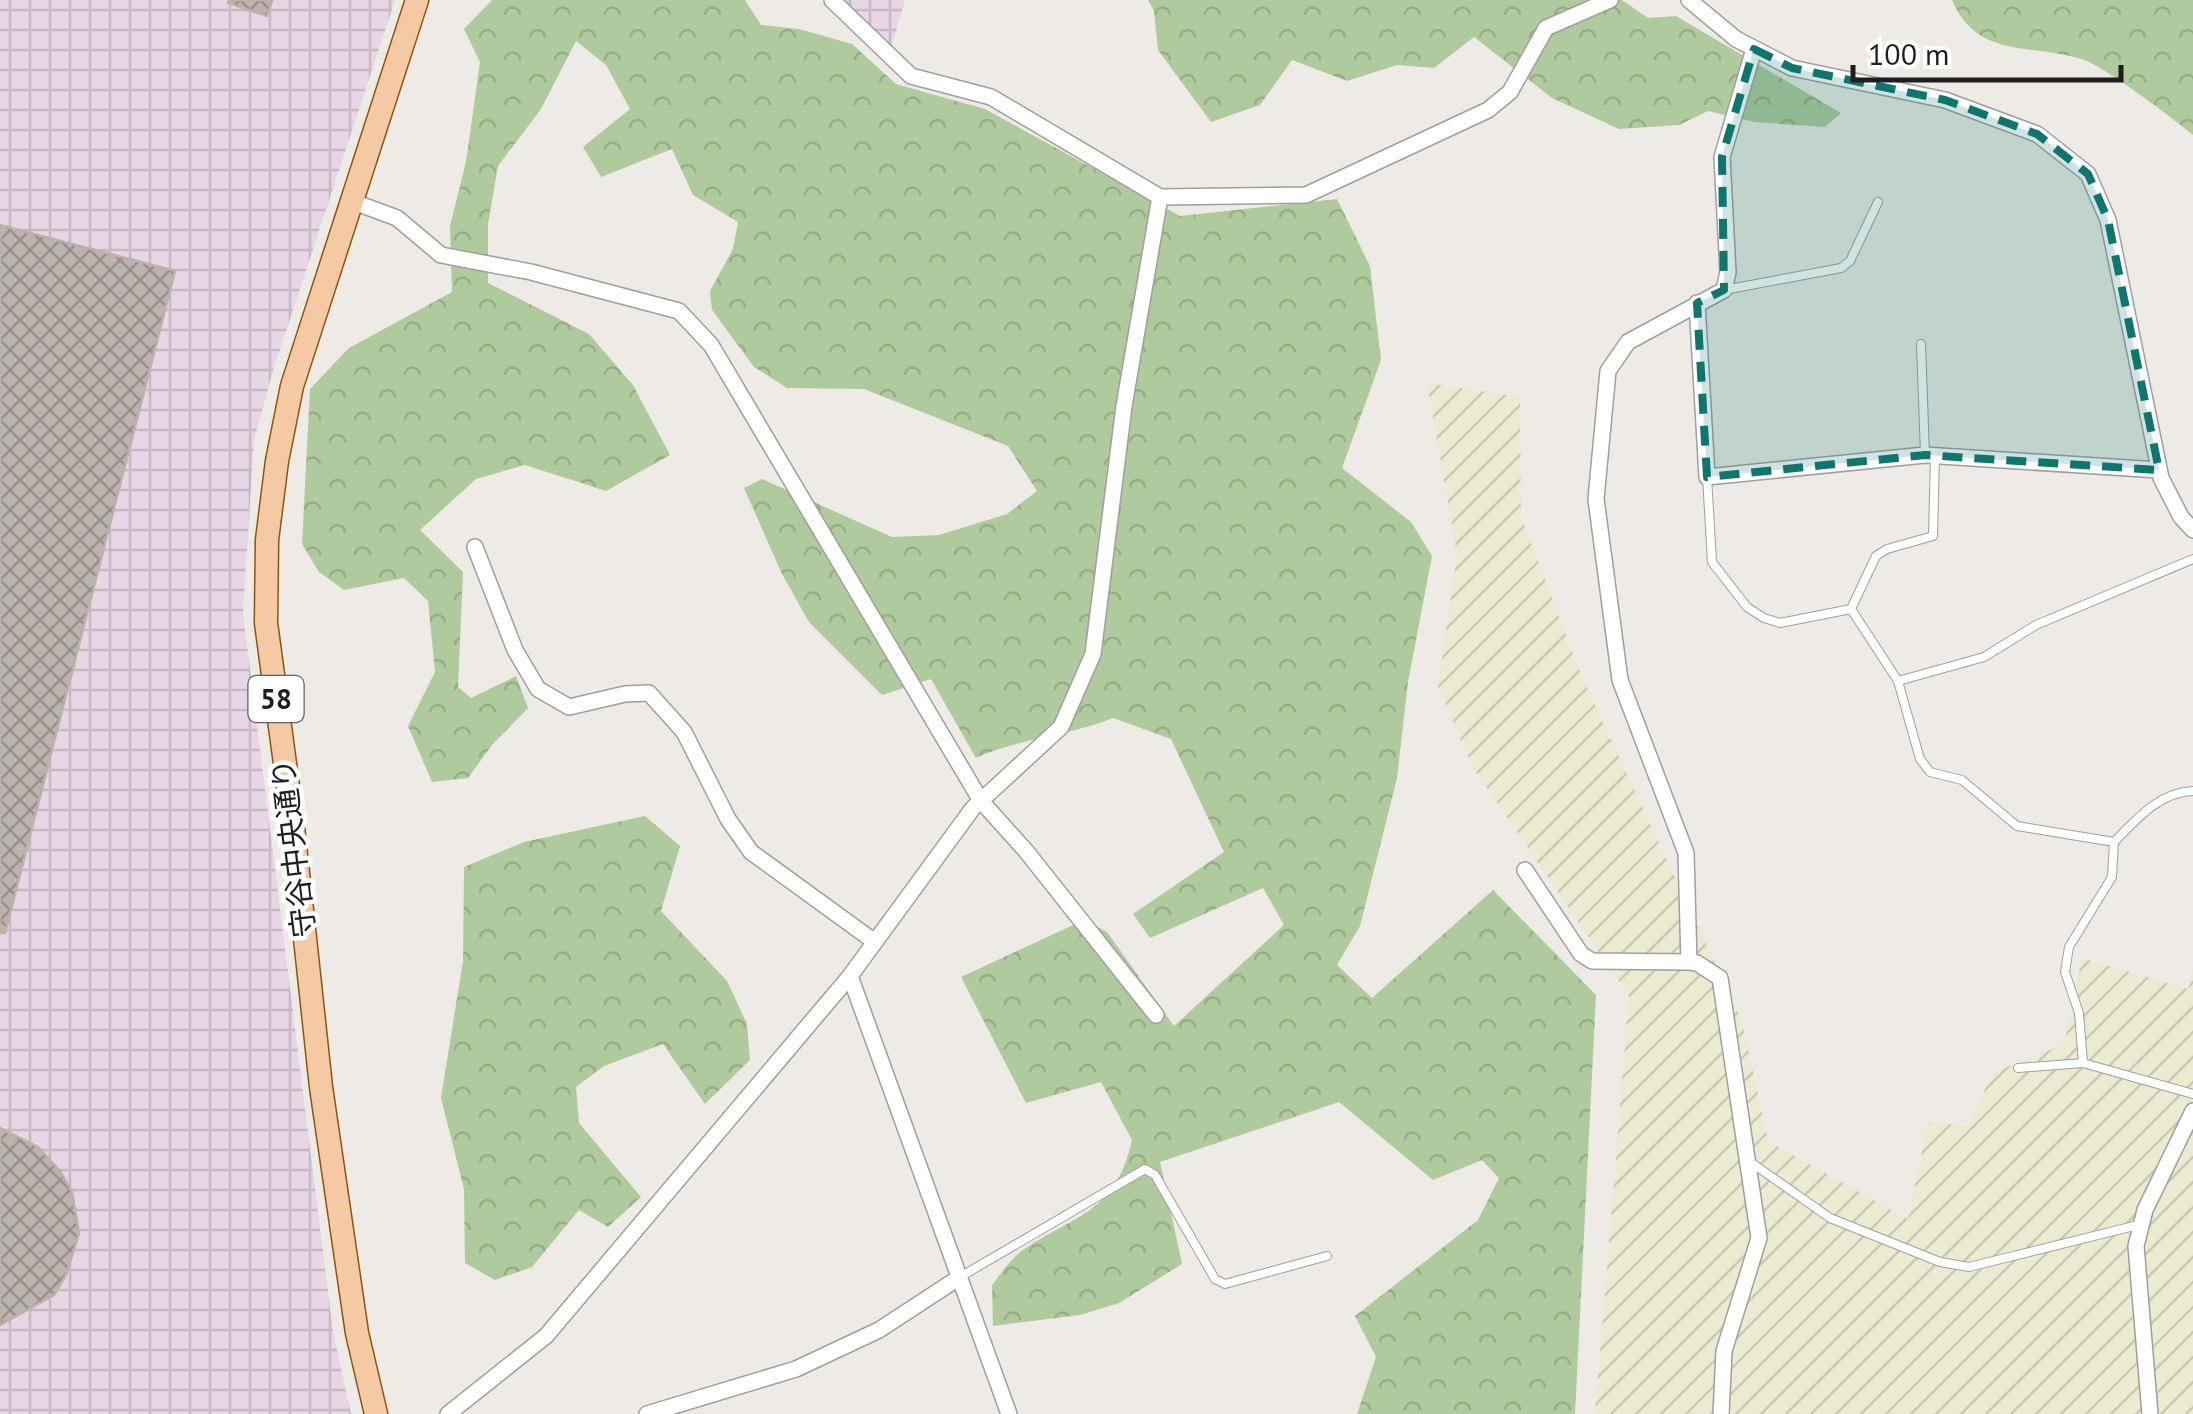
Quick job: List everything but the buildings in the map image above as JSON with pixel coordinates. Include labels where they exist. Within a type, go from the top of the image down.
[{"type":"main road","name":"守谷中央通り","points":[[376,1414],[357,1333],[321,1086],[291,808],[266,624],[267,540],[288,405],[417,0]]},
{"type":"street","points":[[832,0],[911,76],[991,97],[1160,197],[1306,194],[1488,110],[1510,92],[1546,28],[1610,0]]},
{"type":"street","points":[[1689,0],[1736,39],[1792,68],[1945,100],[2037,134],[2088,174],[2108,220],[2159,470],[2181,517],[2193,530]]},
{"type":"street","points":[[1689,962],[1686,853],[1620,680],[1596,499],[1608,371],[1628,342],[1724,290],[1728,272],[1722,157],[1754,48]]},
{"type":"street","points":[[448,1414],[546,1336],[850,976],[981,800],[1061,727],[1094,654],[1124,406],[1160,197]]},
{"type":"street","points":[[351,201],[397,218],[441,256],[531,272],[679,311],[711,345],[981,800],[1156,1015]]},
{"type":"street","points":[[1696,303],[1707,478],[1930,455],[2159,470]]},
{"type":"street","points":[[475,547],[515,650],[538,689],[569,707],[625,694],[649,693],[684,732],[728,819],[750,852],[875,942]]},
{"type":"street","points":[[1525,870],[1580,954],[1592,961],[1697,963],[1720,978],[1758,1238],[1724,1351],[1721,1414]]},
{"type":"street","points":[[850,976],[1009,1414]]},
{"type":"street","points":[[2150,1414],[2136,1246],[2142,1224],[2193,1111]]},
{"type":"street","points":[[647,1414],[796,1370],[879,1330],[960,1277]]},
{"type":"lane","points":[[1724,290],[1841,268],[1850,261],[1878,202]]},
{"type":"lane","points":[[1852,609],[1876,556],[1933,536],[1921,344]]},
{"type":"lane","points":[[1707,478],[1712,562],[1747,607],[1780,623],[1852,609]]},
{"type":"lane","points":[[1898,682],[1984,657],[2036,625],[2193,559]]},
{"type":"lane","points":[[1852,609],[1898,682],[1920,758],[1930,772],[1962,780],[2017,826],[2114,842]]},
{"type":"lane","points":[[2084,1062],[2079,1013],[2064,972],[2069,947],[2112,877],[2114,842],[2151,806],[2184,791],[2193,791]]},
{"type":"lane","points":[[2018,1068],[2084,1062],[2193,1094]]},
{"type":"lane","points":[[1747,1159],[1830,1218],[1940,1262],[1969,1267],[2142,1224]]},
{"type":"lane","points":[[960,1277],[1145,1169],[1155,1175],[1216,1279],[1225,1284],[1327,1256]]},
{"type":"highlighted area","points":[[1754,49],[1792,68],[1945,100],[2037,134],[2088,174],[2108,220],[2159,470],[1925,455],[1707,477],[1697,303],[1724,290],[1722,157]]},
{"type":"shaded area","points":[[0,0],[395,0],[254,440],[243,613],[333,1332],[351,1414],[0,1414]]},
{"type":"shaded area","points":[[832,0],[905,0],[890,52]]},
{"type":"green space","points":[[492,0],[745,0],[761,25],[799,29],[852,44],[896,84],[985,109],[1180,216],[1337,199],[1370,266],[1381,360],[1342,468],[1411,522],[1432,556],[1408,682],[1397,778],[1360,926],[1337,965],[1372,998],[1493,890],[1596,995],[1575,1414],[1357,1414],[1376,1357],[1355,1316],[1478,1220],[1499,1178],[1482,1160],[1433,1180],[1339,1102],[1160,1162],[1182,1264],[1119,1303],[1080,1315],[993,1326],[992,1285],[1018,1254],[1104,1198],[1125,1164],[1132,1140],[1101,1082],[1026,1103],[961,977],[1084,920],[1107,932],[1174,1026],[1284,925],[1263,888],[1150,938],[1133,914],[1224,852],[1171,739],[1113,718],[976,758],[931,679],[882,695],[809,622],[782,574],[744,488],[762,479],[892,537],[939,535],[1007,514],[1037,491],[1008,446],[864,389],[787,388],[754,367],[712,310],[710,291],[733,249],[738,222],[693,195],[672,149],[601,177],[583,147],[630,109],[606,65],[576,41],[541,109],[498,166],[488,224],[488,283],[589,334],[633,385],[670,455],[606,491],[525,465],[476,479],[420,530],[463,572],[458,687],[471,698],[516,676],[528,708],[492,745],[468,778],[432,782],[408,726],[435,672],[428,601],[404,578],[344,590],[319,572],[302,544],[310,389],[349,348],[452,292],[450,226],[466,162],[480,62],[464,29]]},
{"type":"green space","points":[[1148,0],[1622,0],[1648,18],[1676,16],[1841,113],[1825,127],[1754,122],[1708,111],[1679,125],[1619,129],[1552,98],[1474,37],[1434,68],[1397,65],[1347,81],[1292,60],[1260,105],[1211,122],[1158,50],[1154,11]]},
{"type":"green space","points":[[1952,0],[2193,0],[2193,135],[2123,83],[2084,60],[2008,46],[1976,33]]},
{"type":"green space","points":[[1427,383],[1520,397],[1521,517],[1582,677],[1742,1021],[1768,1141],[1908,1219],[1928,1122],[1969,1126],[1992,1073],[2064,1044],[2082,958],[2188,989],[2193,967],[2193,1414],[1595,1414],[1629,996],[1472,766],[1438,686],[1457,554]]},
{"type":"green space","points":[[645,816],[680,846],[661,911],[727,981],[747,1024],[750,1060],[705,1104],[663,1044],[604,1066],[576,1087],[579,1123],[641,1197],[608,1227],[579,1210],[532,1267],[495,1280],[465,1263],[464,1189],[441,1098],[463,961],[464,867],[524,842]]}]
